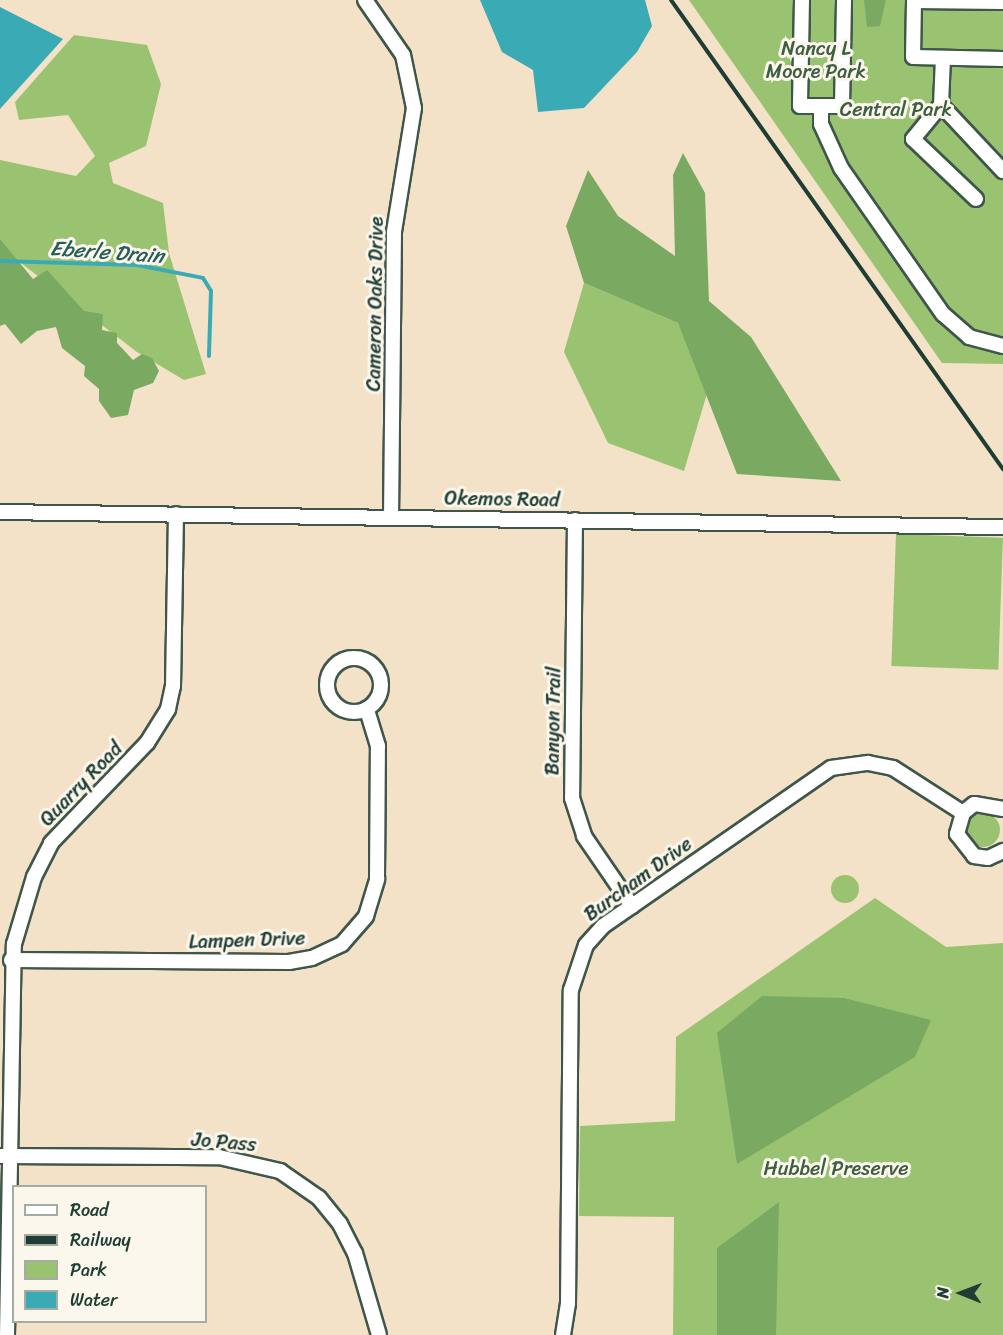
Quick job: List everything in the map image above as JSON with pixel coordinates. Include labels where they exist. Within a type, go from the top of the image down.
[{"type":"street","name":"Cameron Oaks Drive","points":[[365,0],[403,55],[414,108],[394,232],[391,517]]},
{"type":"street","points":[[802,0],[800,106],[842,106],[844,0]]},
{"type":"street","points":[[1003,2],[914,1],[913,57],[1003,59]]},
{"type":"street","points":[[943,58],[941,105],[913,139],[976,199]]},
{"type":"street","points":[[941,105],[1003,171]]},
{"type":"street","points":[[821,106],[821,124],[841,168],[943,314],[969,337],[1003,346]]},
{"type":"street","name":"Okemos Road","points":[[0,512],[1003,527]]},
{"type":"street","name":"Quarry Road","points":[[7,1335],[4,1156],[11,960],[34,877],[51,843],[147,743],[168,709],[176,514]]},
{"type":"street","name":"Banyon Trail","points":[[575,520],[572,798],[584,836],[632,906]]},
{"type":"street","name":"Lampen Drive","points":[[11,960],[289,962],[312,958],[342,944],[366,916],[377,879],[378,747],[367,709]]},
{"type":"street","name":"Burcham Drive","points":[[563,1335],[572,978],[594,935],[819,773],[843,765],[893,768],[963,813]]},
{"type":"street","points":[[1003,810],[981,802],[963,813],[957,834],[967,853],[988,858],[1003,851]]},
{"type":"street","name":"Jo Pass","points":[[4,1156],[219,1157],[280,1171],[319,1198],[340,1224],[355,1253],[379,1335]]},
{"type":"green space","name":"Central Park","points":[[689,0],[1003,0],[1003,364],[942,363]]},
{"type":"green space","points":[[864,0],[886,0],[880,26],[867,27]]},
{"type":"green space","points":[[74,35],[147,45],[161,84],[146,146],[109,163],[113,183],[163,203],[169,253],[206,374],[184,380],[137,352],[0,247],[0,160],[76,176],[95,156],[68,115],[19,120],[15,102]]},
{"type":"green space","points":[[683,153],[705,193],[709,301],[751,337],[841,481],[737,474],[678,323],[584,283],[566,226],[588,170],[618,216],[675,256],[673,175]]},
{"type":"green space","points":[[0,239],[33,279],[47,270],[84,311],[103,314],[102,330],[117,333],[117,343],[133,360],[142,354],[152,358],[159,371],[153,383],[134,390],[128,415],[111,418],[99,401],[99,389],[84,376],[85,366],[62,348],[56,327],[37,331],[21,344],[5,324],[0,326]]},
{"type":"green space","points":[[584,283],[678,323],[708,390],[684,471],[608,443],[564,352]]},
{"type":"green space","points":[[896,534],[1003,538],[998,670],[891,666]]},
{"type":"green space","points":[[983,813],[995,818],[1000,830],[995,842],[983,847],[971,842],[966,830],[971,818]]},
{"type":"green space","points":[[845,875],[855,879],[859,889],[855,899],[845,903],[835,899],[831,889],[835,879]]},
{"type":"green space","name":"Hubbel Preserve","points":[[875,898],[946,947],[1003,943],[1003,1335],[673,1335],[674,1217],[579,1216],[580,1126],[675,1121],[676,1037]]},
{"type":"green space","points":[[762,996],[844,998],[931,1020],[915,1057],[737,1164],[717,1033]]},
{"type":"green space","points":[[779,1202],[776,1335],[717,1335],[717,1248]]},
{"type":"water","points":[[480,0],[645,0],[652,26],[637,52],[584,108],[538,112],[533,70],[502,52]]},
{"type":"water","points":[[0,7],[63,39],[0,109]]},
{"type":"waterway","name":"Eberle Drain","points":[[0,261],[137,265],[203,278],[211,291],[209,356]]},
{"type":"railway","points":[[671,0],[1003,469]]},
{"type":"park label","name":"Nancy L Moore Park","points":[[816,60]]}]
